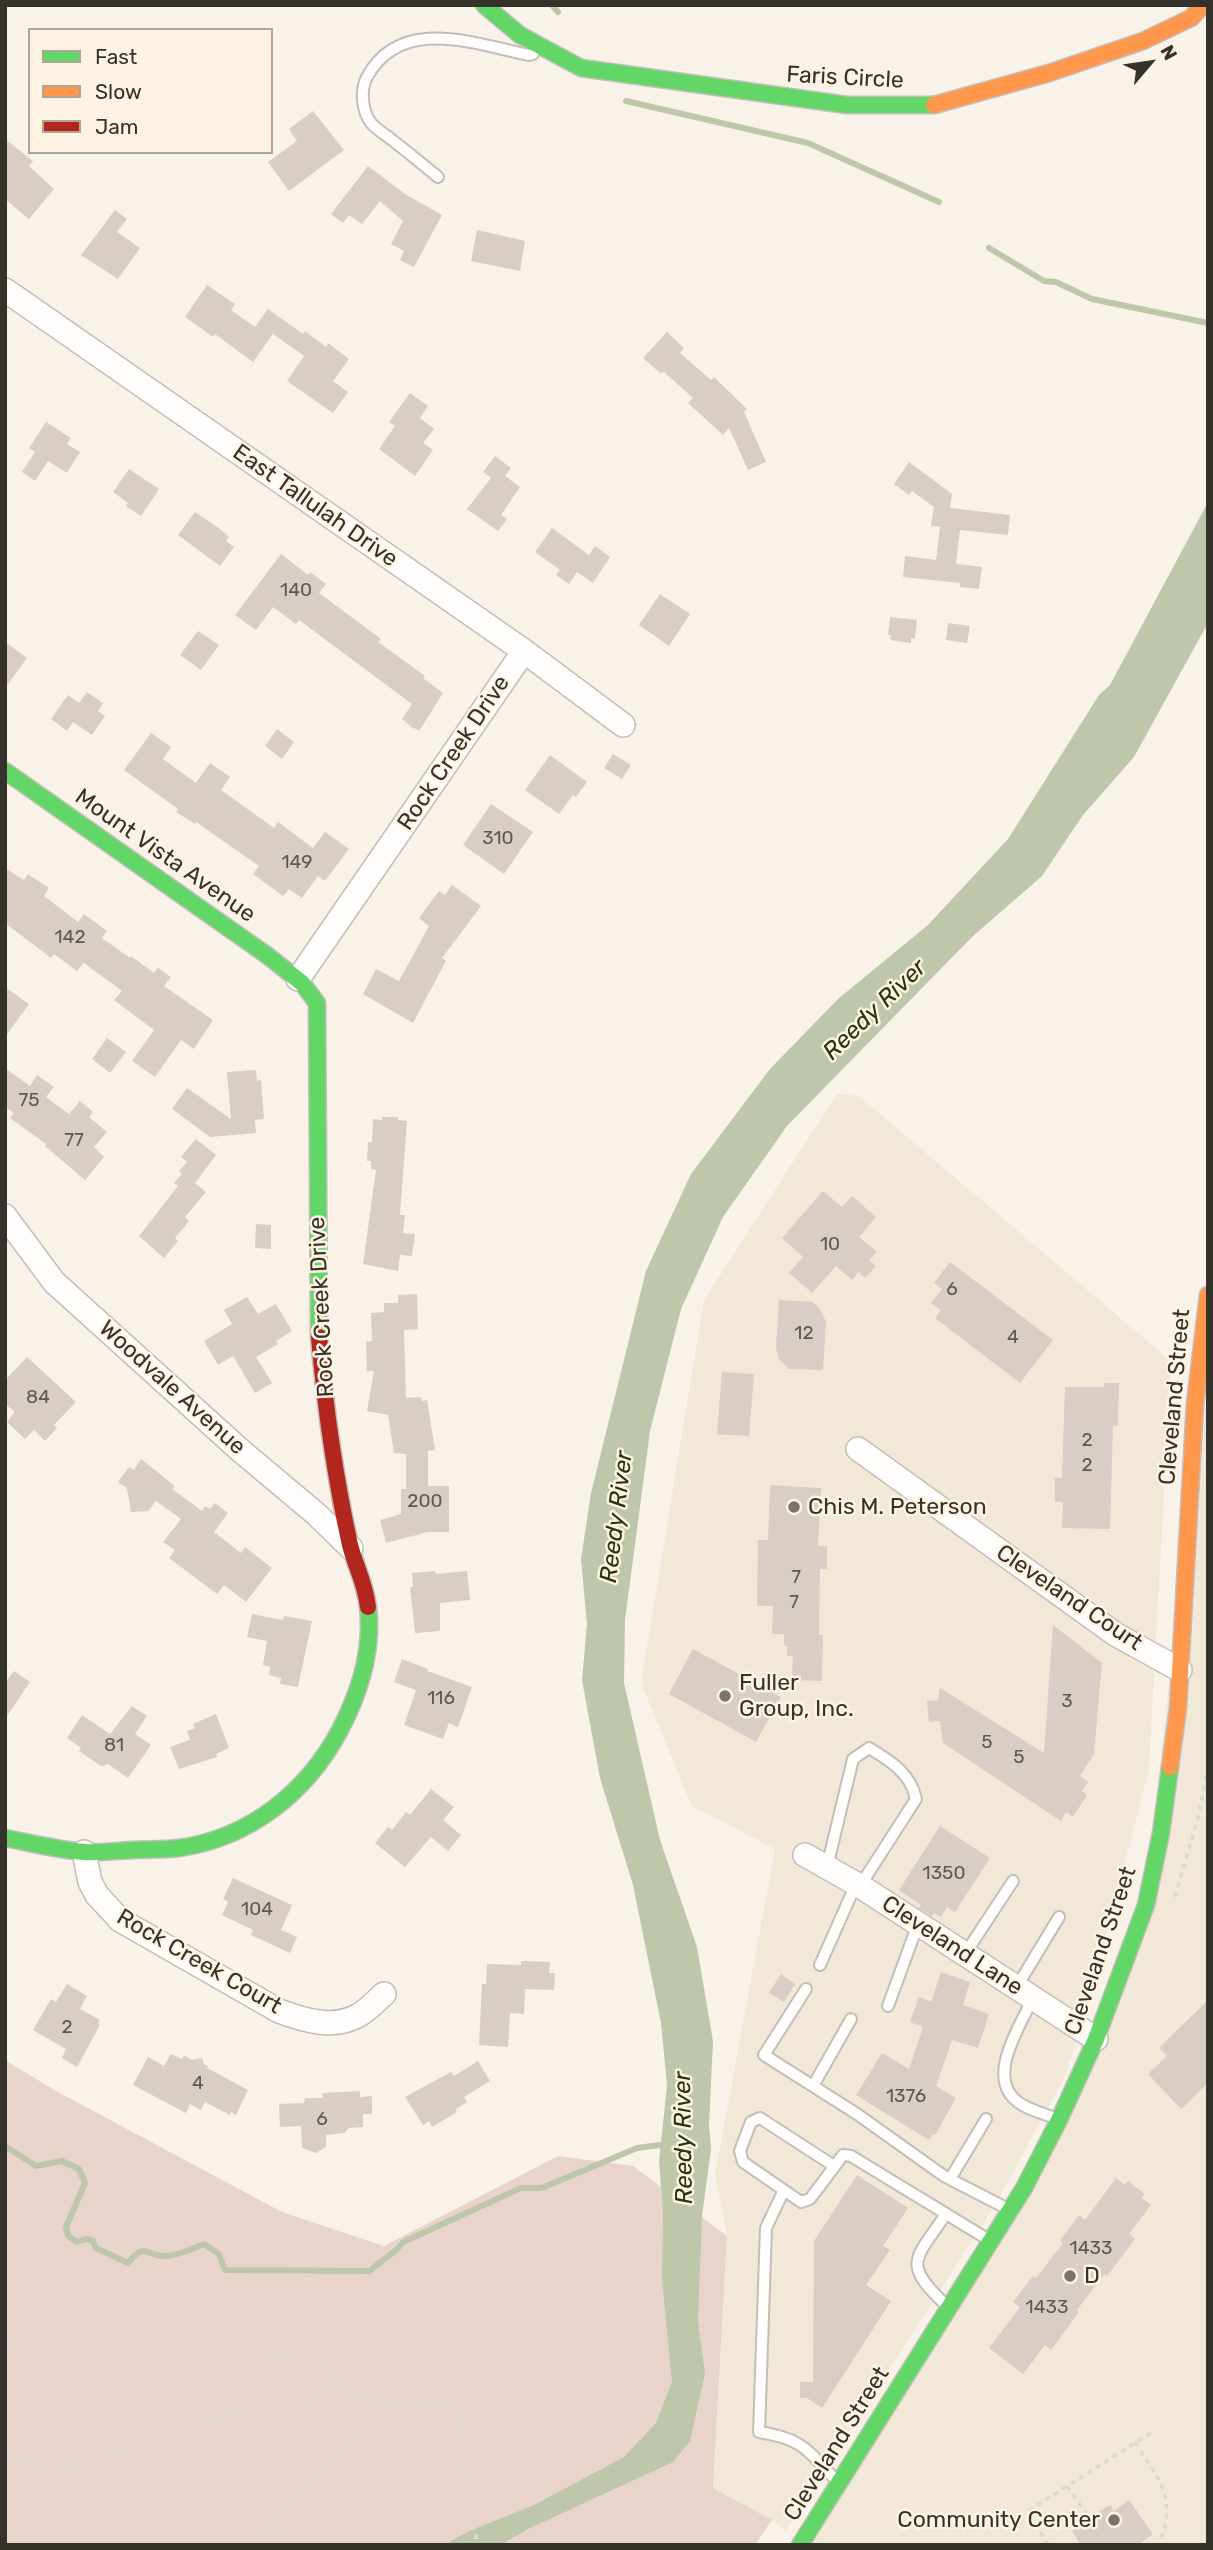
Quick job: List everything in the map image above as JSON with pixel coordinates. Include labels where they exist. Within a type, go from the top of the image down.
[{"type":"street","name":"Faris Circle","points":[[484,5],[520,34],[590,71],[840,105],[936,105],[1049,73],[1143,41],[1191,18],[1203,5]]},
{"type":"street","name":"East Tallulah Drive","points":[[5,290],[524,651],[623,725]]},
{"type":"street","name":"Rock Creek Drive","points":[[5,1838],[84,1852],[180,1848],[230,1834],[256,1822],[292,1795],[335,1740],[351,1710],[369,1643],[369,1616],[365,1585],[351,1548],[331,1440],[319,1338],[316,1199],[318,1015],[312,992],[299,979],[524,651]]},
{"type":"street","name":"Mount Vista Avenue","points":[[5,771],[299,979]]},
{"type":"street","name":"Woodvale Avenue","points":[[5,1216],[54,1282],[241,1451],[316,1513],[351,1548]]},
{"type":"street","name":"Cleveland Street","points":[[800,2545],[1010,2210],[1059,2120],[1097,2039],[1146,1905],[1161,1833],[1178,1708],[1201,1430],[1208,1295]]},
{"type":"street","name":"Cleveland Court","points":[[858,1449],[1115,1634],[1180,1670]]},
{"type":"street","name":"Rock Creek Court","points":[[84,1852],[90,1882],[97,1895],[120,1920],[279,2011],[306,2021],[335,2023],[358,2016],[384,1994]]},
{"type":"street","name":"Cleveland Lane","points":[[805,1855],[858,1885],[1097,2039]]},
{"type":"lane","points":[[438,177],[370,122],[362,99],[365,80],[376,63],[398,46],[422,38],[443,37],[529,55],[545,49]]},
{"type":"lane","points":[[820,1965],[858,1885],[916,1799],[913,1784],[891,1761],[869,1748],[853,1759],[827,1867]]},
{"type":"lane","points":[[965,1954],[1013,1881]]},
{"type":"lane","points":[[1059,1917],[1025,1993],[1006,2057],[1003,2079],[1007,2091],[1018,2102],[1059,2120]]},
{"type":"lane","points":[[888,2006],[918,1924]]},
{"type":"lane","points":[[806,1989],[764,2055],[858,2113],[950,2179],[1010,2210]]},
{"type":"lane","points":[[813,2086],[851,2019]]},
{"type":"lane","points":[[834,2165],[760,2118],[751,2122],[740,2151],[743,2162],[801,2202],[810,2199],[844,2155],[851,2156],[991,2241]]},
{"type":"lane","points":[[950,2179],[985,2119]]},
{"type":"lane","points":[[783,2192],[766,2228],[759,2432],[800,2442],[839,2483]]},
{"type":"lane","points":[[946,2214],[917,2257],[917,2273],[927,2288],[949,2308]]},
{"type":"path","points":[[5,2343],[78,2348],[198,2342],[313,2359],[334,2372],[348,2397]]},
{"type":"path","points":[[5,2459],[62,2467],[88,2461],[214,2418],[279,2405],[348,2397],[445,2403],[454,2409],[462,2422],[464,2483],[478,2545]]},
{"type":"path","points":[[249,2545],[365,2423],[372,2412],[373,2400]]},
{"type":"path","points":[[1048,2545],[1028,2511],[1154,2431]]},
{"type":"path","points":[[1135,2442],[1168,2500],[1167,2526],[1158,2545]]},
{"type":"path","points":[[1067,2486],[1089,2517]]},
{"type":"shaded area","points":[[837,1094],[859,1096],[1171,1361],[1149,1770],[1084,2018],[1065,2076],[997,2202],[785,2531],[772,2520],[713,2488],[727,2236],[715,2175],[775,1849],[692,1806],[641,1683],[704,1300]]},
{"type":"shaded area","points":[[1208,1295],[1208,2545],[800,2545],[1024,2188],[1146,1905]]},
{"type":"shaded area","points":[[5,2060],[56,2091],[282,2212],[384,2246],[558,2156],[633,2166],[727,2236],[713,2488],[772,2520],[755,2545],[5,2545]]},
{"type":"water","name":"Reedy River","points":[[1208,502],[1208,623],[1134,757],[1083,815],[1042,876],[972,937],[787,1126],[723,1217],[681,1309],[650,1431],[625,1620],[624,1683],[660,1840],[697,1947],[713,2041],[709,2124],[711,2149],[702,2216],[698,2321],[705,2374],[690,2441],[673,2462],[530,2528],[500,2545],[444,2545],[469,2531],[534,2505],[624,2457],[656,2423],[672,2382],[662,2279],[663,2211],[659,2162],[667,2085],[661,2023],[633,1885],[600,1778],[582,1680],[587,1624],[581,1559],[591,1493],[646,1271],[691,1174],[770,1069],[838,999],[928,925],[1008,839],[1099,695],[1110,685]]},
{"type":"building","points":[[313,111],[344,150],[289,191],[268,162],[297,141],[289,129]]},
{"type":"building","points":[[5,139],[33,161],[29,166],[54,189],[29,219],[5,199]]},
{"type":"building","points":[[368,166],[405,194],[442,215],[414,267],[400,260],[404,251],[391,244],[403,221],[380,201],[362,224],[349,215],[343,223],[331,214]]},
{"type":"building","points":[[115,210],[127,219],[117,232],[140,248],[118,279],[81,255]]},
{"type":"building","points":[[477,230],[525,241],[520,271],[471,261]]},
{"type":"building","points":[[207,285],[235,304],[231,310],[255,327],[268,309],[303,334],[305,331],[326,347],[328,343],[349,359],[333,381],[348,392],[333,413],[287,381],[304,356],[273,334],[253,362],[215,334],[213,337],[185,317]]},
{"type":"building","points":[[667,332],[684,348],[680,353],[711,380],[714,377],[747,409],[744,412],[766,462],[748,470],[729,428],[723,435],[688,403],[693,398],[664,372],[660,373],[643,358]]},
{"type":"building","points":[[410,393],[428,406],[420,418],[434,429],[423,443],[433,450],[415,476],[379,449],[395,426],[389,422]]},
{"type":"building","points":[[46,422],[71,438],[67,444],[80,452],[67,473],[48,461],[35,481],[22,472],[35,452],[29,448]]},
{"type":"building","points":[[495,456],[511,468],[505,476],[520,487],[501,515],[507,519],[498,531],[467,509],[491,478],[483,472]]},
{"type":"building","points":[[909,462],[952,494],[950,508],[1010,515],[1008,535],[960,530],[956,564],[982,567],[979,589],[960,587],[960,583],[903,577],[905,556],[936,560],[940,527],[931,526],[934,507],[912,491],[909,495],[894,484]]},
{"type":"building","points":[[129,469],[159,489],[141,516],[126,506],[128,503],[113,492]]},
{"type":"building","points":[[195,512],[229,537],[226,541],[234,547],[220,566],[178,535]]},
{"type":"building","points":[[552,528],[589,555],[595,546],[610,557],[593,583],[577,572],[569,584],[556,575],[560,570],[535,552]]},
{"type":"building","points":[[281,554],[308,575],[310,572],[326,584],[319,593],[381,639],[378,642],[425,676],[423,678],[443,693],[419,731],[402,719],[412,704],[299,620],[296,624],[273,607],[256,630],[235,615]]},
{"type":"building","points":[[660,594],[690,614],[669,646],[639,625]]},
{"type":"building","points":[[890,617],[917,620],[915,639],[911,638],[911,643],[890,640]]},
{"type":"building","points":[[948,623],[970,626],[967,643],[946,640]]},
{"type":"building","points":[[198,631],[219,645],[201,670],[180,655]]},
{"type":"building","points":[[5,642],[27,658],[5,688]]},
{"type":"building","points":[[87,692],[103,703],[98,711],[105,716],[92,735],[73,722],[67,731],[51,719],[68,695],[79,703]]},
{"type":"building","points":[[277,729],[294,742],[282,759],[265,746]]},
{"type":"building","points":[[151,733],[171,747],[163,759],[196,783],[210,763],[230,777],[221,790],[274,828],[278,822],[313,848],[325,832],[349,849],[325,881],[318,876],[302,898],[289,889],[283,896],[253,874],[259,866],[196,822],[195,824],[176,812],[178,809],[124,770]]},
{"type":"building","points":[[613,754],[631,765],[622,779],[604,768]]},
{"type":"building","points":[[550,755],[587,782],[559,814],[525,790]]},
{"type":"building","points":[[491,804],[533,832],[504,874],[463,845]]},
{"type":"building","points":[[5,868],[24,880],[28,874],[49,888],[44,896],[78,922],[84,914],[107,931],[102,938],[154,973],[158,968],[171,977],[164,986],[213,1020],[194,1049],[181,1040],[155,1077],[132,1061],[154,1030],[114,1000],[122,991],[84,963],[77,971],[54,954],[51,958],[5,923]]},
{"type":"building","points":[[452,885],[481,906],[442,958],[446,961],[413,1023],[363,994],[376,969],[399,981],[429,926],[419,918],[439,891],[445,895]]},
{"type":"building","points":[[5,987],[29,1004],[5,1037]]},
{"type":"building","points":[[107,1038],[126,1052],[110,1073],[92,1059]]},
{"type":"building","points":[[5,1068],[30,1086],[37,1075],[54,1087],[46,1097],[69,1114],[80,1101],[93,1112],[89,1117],[107,1132],[94,1147],[104,1157],[85,1180],[45,1146],[46,1144],[10,1118],[14,1113],[5,1107]]},
{"type":"building","points":[[256,1070],[257,1081],[261,1080],[264,1119],[255,1120],[256,1133],[210,1137],[172,1109],[187,1088],[231,1119],[227,1072]]},
{"type":"building","points":[[382,1117],[398,1117],[398,1120],[407,1121],[400,1215],[405,1215],[403,1233],[415,1234],[412,1256],[400,1255],[398,1271],[363,1264],[376,1170],[371,1169],[371,1161],[367,1161],[368,1142],[372,1142],[373,1119],[382,1120]]},
{"type":"building","points":[[196,1139],[216,1155],[195,1183],[206,1192],[185,1217],[189,1221],[164,1258],[139,1236],[178,1186],[174,1183],[187,1162],[181,1157]]},
{"type":"building","points":[[823,1191],[842,1207],[852,1196],[876,1217],[859,1237],[877,1252],[869,1260],[876,1266],[865,1278],[859,1272],[852,1280],[836,1266],[812,1293],[789,1273],[803,1257],[782,1238]]},
{"type":"building","points":[[256,1224],[271,1225],[271,1249],[255,1248]]},
{"type":"building","points":[[950,1262],[1053,1340],[1020,1383],[935,1318],[941,1310],[931,1303],[942,1289],[934,1283]]},
{"type":"building","points":[[417,1294],[418,1329],[404,1330],[406,1398],[421,1397],[422,1401],[427,1400],[435,1450],[428,1451],[428,1486],[449,1486],[449,1532],[428,1532],[386,1543],[380,1520],[401,1514],[401,1489],[406,1489],[406,1454],[394,1453],[388,1415],[367,1411],[374,1371],[367,1371],[366,1342],[372,1341],[371,1313],[384,1312],[384,1303],[398,1303],[398,1295]]},
{"type":"building","points":[[247,1297],[258,1314],[276,1304],[292,1331],[276,1341],[278,1344],[256,1357],[272,1383],[255,1393],[233,1356],[218,1365],[204,1341],[232,1324],[224,1310]]},
{"type":"building","points":[[779,1300],[813,1302],[821,1311],[826,1322],[823,1370],[789,1369],[779,1359],[776,1348]]},
{"type":"building","points":[[27,1357],[76,1402],[54,1425],[57,1428],[45,1441],[34,1430],[25,1439],[7,1422],[15,1412],[5,1404],[5,1380]]},
{"type":"building","points":[[722,1372],[754,1374],[749,1436],[717,1434]]},
{"type":"building","points":[[1103,1383],[1119,1383],[1118,1426],[1113,1426],[1110,1529],[1062,1528],[1063,1502],[1055,1502],[1055,1478],[1062,1478],[1065,1387],[1104,1387]]},
{"type":"building","points":[[141,1459],[175,1486],[172,1489],[202,1511],[205,1506],[210,1509],[215,1503],[228,1513],[214,1532],[241,1553],[245,1547],[272,1568],[246,1602],[224,1585],[217,1594],[169,1558],[175,1550],[163,1542],[181,1519],[156,1501],[148,1511],[131,1512],[127,1488],[118,1482],[129,1467],[134,1470]]},
{"type":"building","points":[[770,1485],[821,1488],[818,1546],[827,1546],[827,1569],[820,1569],[819,1635],[823,1635],[822,1681],[792,1680],[793,1656],[787,1656],[784,1634],[772,1634],[773,1606],[757,1606],[758,1540],[768,1540]]},
{"type":"building","points":[[435,1571],[436,1574],[467,1571],[470,1600],[440,1603],[440,1631],[415,1633],[410,1587],[413,1587],[412,1573]]},
{"type":"building","points":[[252,1614],[283,1620],[284,1616],[312,1621],[298,1687],[280,1684],[281,1678],[269,1675],[270,1667],[263,1665],[267,1641],[247,1637]]},
{"type":"building","points":[[1053,1625],[1102,1663],[1094,1754],[1080,1776],[1088,1782],[1082,1791],[1087,1795],[1073,1817],[1066,1812],[1061,1821],[943,1743],[940,1721],[929,1722],[927,1701],[938,1700],[940,1688],[1044,1753]]},
{"type":"building","name":"Fuller Group, Inc.","points":[[693,1649],[781,1697],[756,1742],[669,1694]]},
{"type":"building","points":[[402,1659],[472,1687],[458,1727],[449,1723],[443,1739],[404,1725],[416,1690],[394,1682]]},
{"type":"building","points":[[14,1671],[30,1682],[5,1719],[5,1683]]},
{"type":"building","points":[[132,1706],[147,1716],[135,1734],[151,1745],[128,1778],[108,1764],[101,1766],[79,1751],[81,1748],[67,1738],[82,1715],[110,1734]]},
{"type":"building","points":[[216,1714],[229,1748],[216,1754],[217,1757],[179,1769],[170,1747],[190,1740],[187,1731],[195,1728],[193,1724]]},
{"type":"building","points":[[431,1789],[454,1807],[443,1820],[461,1835],[448,1851],[431,1837],[405,1867],[375,1843],[388,1827],[392,1830],[406,1812],[410,1815]]},
{"type":"building","points":[[940,1826],[990,1858],[955,1912],[947,1907],[941,1917],[934,1913],[932,1916],[919,1908],[921,1905],[899,1890]]},
{"type":"building","points":[[233,1878],[292,1905],[281,1930],[297,1937],[290,1953],[251,1935],[253,1930],[222,1915],[228,1902],[223,1899]]},
{"type":"building","points":[[521,1961],[550,1962],[549,1973],[555,1973],[554,1990],[525,1989],[524,2014],[510,2013],[508,2047],[479,2045],[482,1984],[486,1984],[487,1964],[521,1965]]},
{"type":"building","points":[[941,1972],[970,1982],[963,2005],[989,2014],[978,2048],[952,2040],[936,2086],[956,2098],[935,2135],[929,2140],[856,2095],[882,2053],[909,2069],[923,2027],[910,2022],[919,1997],[931,2002]]},
{"type":"building","points":[[781,1974],[795,1984],[784,2002],[769,1993]]},
{"type":"building","points":[[67,1984],[87,1996],[80,2009],[100,2020],[100,2025],[77,2067],[62,2058],[66,2049],[33,2030],[51,1999],[56,2002]]},
{"type":"building","points":[[1208,2000],[1208,2083],[1181,2109],[1148,2074],[1167,2056],[1159,2048]]},
{"type":"building","points":[[171,2054],[182,2059],[184,2055],[192,2060],[202,2058],[207,2068],[248,2090],[236,2115],[231,2112],[230,2115],[205,2102],[201,2110],[190,2104],[186,2113],[133,2085],[148,2057],[164,2066]]},
{"type":"building","points":[[478,2061],[490,2081],[464,2097],[467,2102],[455,2110],[457,2112],[432,2127],[429,2121],[423,2125],[405,2097],[451,2072],[454,2076]]},
{"type":"building","points":[[360,2091],[360,2097],[372,2096],[372,2114],[363,2114],[363,2127],[326,2135],[326,2147],[316,2153],[302,2148],[301,2126],[280,2127],[279,2104],[304,2103],[305,2098],[323,2098],[322,2093]]},
{"type":"building","points":[[857,2175],[908,2208],[883,2246],[890,2250],[866,2285],[891,2301],[822,2408],[807,2398],[800,2398],[800,2382],[813,2382],[814,2241]]},
{"type":"building","name":"D","points":[[1116,2178],[1125,2185],[1128,2181],[1145,2194],[1142,2198],[1151,2205],[1129,2234],[1135,2239],[1107,2276],[1104,2274],[1051,2350],[1045,2345],[1023,2374],[989,2348],[1020,2307],[1013,2302],[1063,2243],[1060,2240],[1079,2215],[1085,2220]]},
{"type":"building","name":"Community Center","points":[[1129,2500],[1153,2534],[1138,2545],[1081,2545],[1072,2531],[1082,2525],[1080,2523],[1110,2505],[1114,2511]]},
{"type":"waterway","points":[[552,5],[558,12]]},
{"type":"waterway","points":[[626,101],[808,143],[939,202]]},
{"type":"waterway","points":[[989,248],[1044,281],[1056,282],[1092,299],[1208,323]]},
{"type":"waterway","name":"Reedy River","points":[[5,2146],[36,2166],[62,2161],[79,2169],[85,2183],[66,2227],[68,2236],[77,2242],[86,2239],[93,2241],[96,2248],[128,2263],[142,2251],[171,2256],[204,2244],[219,2254],[225,2270],[370,2271],[403,2242],[521,2188],[542,2188],[637,2148],[660,2145],[665,2147]]},
{"type":"traffic: fast","points":[[484,5],[520,35],[581,68],[847,105],[934,105]]},
{"type":"traffic: fast","points":[[5,771],[268,956],[302,983],[317,1003],[319,1337]]},
{"type":"traffic: fast","points":[[5,1838],[84,1852],[167,1849],[205,1843],[252,1823],[274,1809],[311,1773],[340,1730],[354,1701],[367,1655],[368,1607]]},
{"type":"traffic: fast","points":[[800,2545],[1024,2188],[1059,2120],[1096,2039],[1146,1905],[1161,1833],[1170,1767]]},
{"type":"traffic: slow","points":[[934,105],[1049,73],[1143,41],[1191,18],[1203,5]]},
{"type":"traffic: slow","points":[[1170,1767],[1178,1708],[1195,1404],[1208,1295]]},
{"type":"traffic: jam","points":[[319,1337],[327,1415],[340,1494],[350,1545],[368,1607]]},
{"type":"place","name":"Chis M. Peterson","points":[[794,1507]]},
{"type":"place","name":"Fuller Group, Inc.","points":[[725,1696]]},
{"type":"place","name":"D","points":[[1070,2276]]},
{"type":"place","name":"Community Center","points":[[1114,2520]]}]
